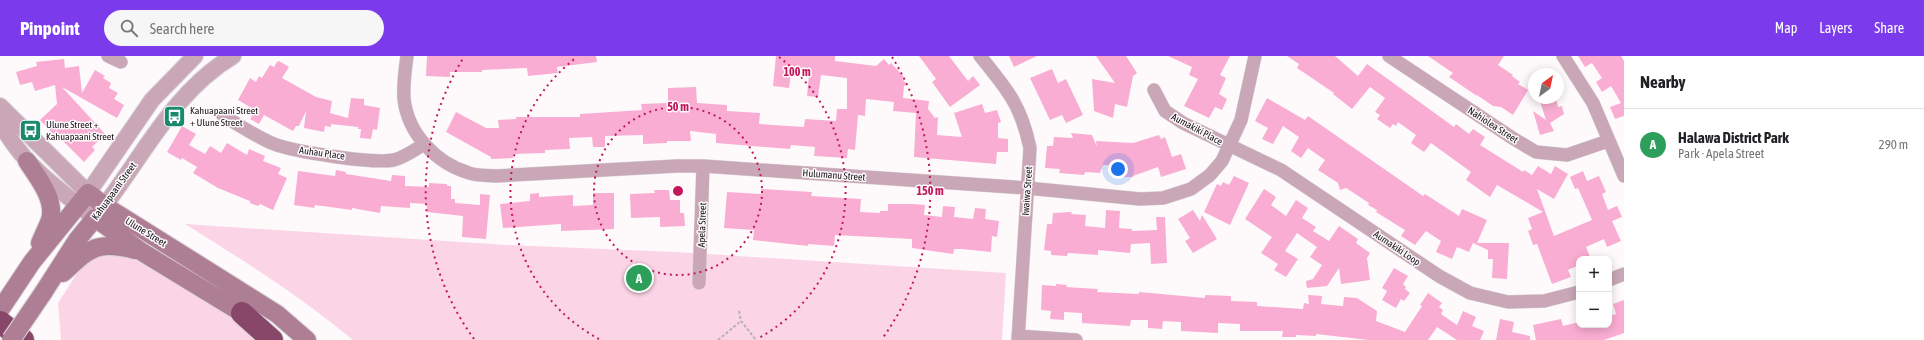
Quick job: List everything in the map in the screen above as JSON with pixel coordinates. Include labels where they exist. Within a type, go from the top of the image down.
[{"type":"highway","points":[[242,313],[272,340]]},
{"type":"highway","points":[[0,322],[23,340]]},
{"type":"main road","points":[[26,161],[48,195],[51,209],[50,219],[32,262]]},
{"type":"main road","name":"Ulune Street","points":[[83,199],[100,212],[142,252],[242,313]]},
{"type":"main road","name":"Kahuapaani Street","points":[[0,310],[32,262],[83,199]]},
{"type":"main road","name":"Ulune Street","points":[[100,212],[277,314],[307,340]]},
{"type":"main road","name":"Kahuapaani Street","points":[[11,340],[77,240],[100,212]]},
{"type":"main road","points":[[43,293],[86,252],[99,247],[118,245],[142,252]]},
{"type":"street","points":[[108,56],[121,62]]},
{"type":"street","name":"Kahuapaani Street","points":[[83,199],[152,100],[195,56]]},
{"type":"street","name":"Kahuapaani Street","points":[[100,212],[168,115],[184,95],[216,67],[233,56]]},
{"type":"street","name":"Hulumanu Street","points":[[407,56],[404,76],[404,100],[411,124],[424,144],[452,167],[471,174],[496,176],[676,166],[703,166],[1027,188],[1140,199],[1163,198],[1191,189],[1210,175],[1222,161],[1241,120],[1255,56]]},
{"type":"street","name":"Iwaiwa Street","points":[[980,56],[1008,91],[1018,108],[1026,128],[1030,148],[1018,338]]},
{"type":"street","name":"Nahiolea Street","points":[[1389,56],[1536,152],[1567,155],[1608,141]]},
{"type":"street","points":[[1563,56],[1593,103],[1624,176]]},
{"type":"street","name":"Aumakiki Place","points":[[1154,90],[1165,111],[1183,123],[1229,145]]},
{"type":"street","name":"Ulune Street","points":[[0,106],[83,199]]},
{"type":"street","name":"Auhau Place","points":[[223,116],[274,144],[305,152],[382,161],[395,159],[411,153],[424,144]]},
{"type":"street","name":"Ulune Street","points":[[0,121],[4,130],[26,161],[83,199]]},
{"type":"street","name":"Aumakiki Loop","points":[[1229,145],[1282,170],[1439,276],[1470,293],[1508,302],[1544,301],[1576,293]]},
{"type":"street","name":"Apela Street","points":[[699,283],[703,166]]},
{"type":"street","points":[[1612,279],[1624,274]]},
{"type":"street","name":"Ulune Street","points":[[242,313],[284,340]]},
{"type":"street","points":[[1018,338],[1076,340]]},
{"type":"path","points":[[739,312],[741,321],[756,340]]},
{"type":"path","points":[[718,340],[741,321]]},
{"type":"shaded area","points":[[185,224],[507,245],[675,252],[1006,273],[1002,340],[353,340],[292,293]]},
{"type":"shaded area","points":[[116,253],[134,258],[256,333],[264,340],[61,340],[58,303],[79,270],[90,260],[103,254]]},
{"type":"building","points":[[427,56],[596,56],[597,62],[557,67],[558,73],[528,76],[527,68],[482,70],[482,72],[450,72],[450,77],[426,76]]},
{"type":"building","points":[[776,56],[835,56],[835,61],[876,66],[884,59],[889,65],[891,63],[904,77],[902,79],[907,84],[904,86],[903,98],[929,101],[928,109],[935,118],[938,117],[937,135],[962,137],[954,113],[982,104],[985,113],[997,110],[1001,122],[998,123],[998,138],[1008,139],[1008,152],[997,152],[996,164],[914,157],[916,113],[893,111],[894,102],[866,99],[865,116],[858,115],[855,150],[848,149],[847,158],[814,156],[815,147],[791,145],[790,149],[716,143],[716,134],[690,131],[691,141],[667,141],[667,143],[643,144],[643,135],[605,136],[605,147],[593,147],[592,137],[569,138],[570,149],[545,150],[545,153],[513,154],[513,158],[491,159],[491,157],[446,132],[456,112],[486,128],[499,128],[498,120],[516,119],[516,117],[580,117],[580,114],[642,110],[641,104],[668,103],[668,88],[696,87],[697,103],[727,105],[727,111],[760,113],[759,124],[804,127],[805,119],[836,121],[837,109],[847,109],[847,78],[821,75],[818,97],[807,96],[809,75],[791,74],[789,88],[773,86]]},
{"type":"building","points":[[919,56],[949,56],[968,81],[973,76],[980,85],[950,107],[932,82],[936,79]]},
{"type":"building","points":[[1009,56],[1037,56],[1014,67]]},
{"type":"building","points":[[1096,56],[1126,56],[1137,73],[1133,76],[1127,107],[1115,104],[1113,118],[1094,111],[1092,79],[1115,83]]},
{"type":"building","points":[[1168,56],[1230,56],[1220,75],[1226,78],[1219,94],[1227,99],[1222,110],[1215,107],[1209,118],[1184,106],[1198,79],[1189,75],[1192,67]]},
{"type":"building","points":[[1287,56],[1335,56],[1358,76],[1367,64],[1454,127],[1456,124],[1469,134],[1473,129],[1485,137],[1480,145],[1523,172],[1524,170],[1532,175],[1538,166],[1551,174],[1555,166],[1568,174],[1554,199],[1537,189],[1554,236],[1592,220],[1578,188],[1575,189],[1570,177],[1583,171],[1587,181],[1599,176],[1606,192],[1602,194],[1608,210],[1617,206],[1622,217],[1612,221],[1621,241],[1607,247],[1604,239],[1586,247],[1590,256],[1576,256],[1576,266],[1568,270],[1571,277],[1552,284],[1537,244],[1533,245],[1528,231],[1532,229],[1528,218],[1543,212],[1497,185],[1490,197],[1466,180],[1471,172],[1431,143],[1424,152],[1411,143],[1416,135],[1398,122],[1396,126],[1393,124],[1390,128],[1377,119],[1380,115],[1375,112],[1385,98],[1370,87],[1352,109],[1333,94],[1334,93],[1297,68],[1299,64]]},
{"type":"building","points":[[1428,56],[1504,56],[1498,65],[1513,75],[1512,76],[1520,82],[1518,84],[1528,90],[1513,115],[1501,107],[1493,106],[1449,77],[1453,73]]},
{"type":"building","points":[[1578,56],[1621,56],[1624,61],[1624,116],[1615,119],[1610,107],[1621,103],[1611,86],[1602,92],[1596,82],[1602,78],[1592,63],[1585,67]]},
{"type":"building","points":[[64,59],[65,68],[79,66],[82,93],[95,70],[105,76],[103,78],[111,83],[109,88],[118,93],[114,99],[124,105],[117,118],[62,87],[105,134],[92,147],[95,150],[84,162],[57,135],[55,136],[40,120],[57,104],[55,85],[35,91],[32,82],[20,85],[16,72],[37,66],[36,62]]},
{"type":"building","points":[[279,61],[289,67],[282,78],[316,97],[332,101],[330,113],[348,118],[351,98],[364,99],[364,105],[380,108],[377,130],[373,129],[371,139],[360,138],[361,129],[358,129],[358,127],[331,124],[331,127],[325,126],[324,132],[304,128],[306,111],[299,126],[296,126],[293,131],[264,115],[259,124],[250,119],[255,110],[238,100],[250,78],[256,82],[259,76],[262,78],[270,65],[274,67]]},
{"type":"building","points":[[1052,69],[1058,83],[1066,79],[1083,115],[1066,123],[1062,115],[1050,120],[1030,78]]},
{"type":"building","points":[[1267,98],[1305,120],[1308,116],[1423,196],[1425,194],[1459,216],[1462,209],[1487,220],[1477,243],[1509,243],[1507,279],[1492,278],[1493,259],[1488,259],[1488,250],[1473,243],[1469,252],[1457,247],[1452,259],[1436,252],[1441,241],[1426,231],[1415,245],[1401,236],[1405,230],[1376,212],[1377,210],[1368,205],[1369,203],[1346,188],[1340,190],[1338,183],[1318,170],[1325,160],[1308,148],[1301,158],[1291,151],[1299,137],[1283,126],[1273,144],[1262,139],[1268,128],[1255,121]]},
{"type":"building","points":[[1541,104],[1557,104],[1558,107],[1562,106],[1564,114],[1550,123],[1554,131],[1540,135],[1533,111],[1546,120]]},
{"type":"building","points":[[182,126],[196,134],[189,145],[205,154],[210,146],[221,153],[227,143],[247,155],[249,149],[265,156],[263,161],[281,168],[278,174],[287,178],[273,210],[260,204],[258,206],[250,203],[250,201],[218,188],[193,173],[197,167],[182,158],[181,160],[167,152]]},
{"type":"building","points":[[1071,133],[1092,135],[1097,147],[1096,141],[1133,143],[1159,135],[1161,139],[1165,137],[1172,157],[1181,154],[1186,169],[1161,177],[1158,167],[1133,177],[1123,177],[1123,166],[1103,165],[1100,173],[1085,172],[1084,175],[1059,173],[1060,169],[1045,168],[1047,146],[1053,146],[1054,137],[1073,138]]},
{"type":"building","points":[[336,170],[346,172],[346,174],[391,181],[392,175],[405,176],[405,186],[429,187],[429,183],[447,184],[447,186],[451,186],[451,199],[455,199],[455,203],[480,205],[480,194],[490,195],[486,239],[462,237],[463,216],[427,212],[427,204],[410,203],[410,208],[381,206],[380,213],[352,208],[352,210],[315,205],[314,208],[294,205],[298,171],[335,176]]},
{"type":"building","points":[[1234,176],[1249,183],[1230,225],[1204,212],[1217,184],[1221,186],[1223,182],[1229,185]]},
{"type":"building","points":[[761,189],[812,192],[811,196],[861,199],[860,212],[880,213],[880,211],[888,211],[888,204],[913,204],[925,205],[924,215],[942,217],[943,206],[955,207],[954,217],[973,219],[975,208],[986,209],[985,219],[999,221],[997,237],[992,236],[991,252],[954,249],[953,254],[912,248],[912,239],[835,235],[834,246],[808,244],[808,246],[753,240],[754,230],[724,228],[727,192],[761,194]]},
{"type":"building","points":[[1264,189],[1276,197],[1271,205],[1286,216],[1296,200],[1308,208],[1302,218],[1316,227],[1313,231],[1329,241],[1339,226],[1358,239],[1356,243],[1370,253],[1367,258],[1370,280],[1341,284],[1339,268],[1327,286],[1307,288],[1306,281],[1313,279],[1322,265],[1310,257],[1317,247],[1297,233],[1285,251],[1298,259],[1286,277],[1274,270],[1278,264],[1261,253],[1272,237],[1245,219]]},
{"type":"building","points":[[654,190],[669,190],[670,200],[680,200],[680,213],[684,213],[685,226],[660,227],[660,217],[631,218],[630,194],[655,193]]},
{"type":"building","points":[[539,193],[539,197],[573,195],[573,206],[593,205],[593,193],[614,193],[614,229],[561,231],[561,224],[503,228],[500,204],[530,201],[530,194]]},
{"type":"building","points":[[1106,210],[1120,211],[1119,228],[1132,229],[1132,231],[1157,230],[1156,217],[1165,217],[1167,263],[1151,264],[1150,243],[1131,244],[1130,253],[1098,250],[1098,255],[1068,253],[1067,256],[1051,255],[1051,251],[1044,250],[1047,224],[1052,224],[1053,213],[1072,212],[1071,214],[1086,215],[1085,226],[1105,228]]},
{"type":"building","points":[[1193,210],[1200,221],[1202,215],[1217,239],[1193,253],[1185,241],[1190,238],[1178,219]]},
{"type":"building","points":[[1394,268],[1408,276],[1403,284],[1406,287],[1405,289],[1410,293],[1404,301],[1401,299],[1396,308],[1382,300],[1387,291],[1382,288]]},
{"type":"building","points":[[1056,284],[1067,285],[1066,287],[1098,289],[1097,292],[1139,294],[1139,292],[1205,298],[1205,295],[1231,296],[1231,301],[1257,302],[1257,306],[1303,309],[1304,303],[1309,304],[1308,295],[1322,296],[1321,304],[1343,306],[1344,297],[1357,298],[1377,311],[1376,321],[1405,332],[1422,306],[1420,305],[1428,293],[1442,303],[1439,307],[1443,310],[1441,314],[1457,325],[1463,311],[1476,317],[1472,326],[1484,331],[1480,340],[1457,340],[1437,327],[1428,340],[1369,340],[1316,334],[1316,336],[1296,335],[1296,337],[1282,337],[1283,331],[1240,331],[1240,324],[1218,323],[1218,333],[1181,331],[1181,322],[1163,321],[1162,329],[1148,328],[1148,320],[1131,320],[1130,326],[1082,323],[1082,313],[1064,312],[1064,320],[1050,319],[1051,311],[1041,310],[1042,285],[1056,286]]},
{"type":"building","points":[[1624,300],[1624,333],[1604,340],[1536,340],[1533,325],[1561,319],[1563,326],[1576,323],[1576,328],[1612,328],[1612,315],[1616,314],[1613,304]]},
{"type":"building","points":[[1500,319],[1514,322],[1512,332],[1530,336],[1530,340],[1496,340]]},
{"type":"place","name":"Kahuapaani Street + Ulune Street","points":[[175,116]]},
{"type":"place","name":"Ulune Street + Kahuapaani Street","points":[[31,130]]},
{"type":"place","name":"Halawa District Park","points":[[639,278]]}]
